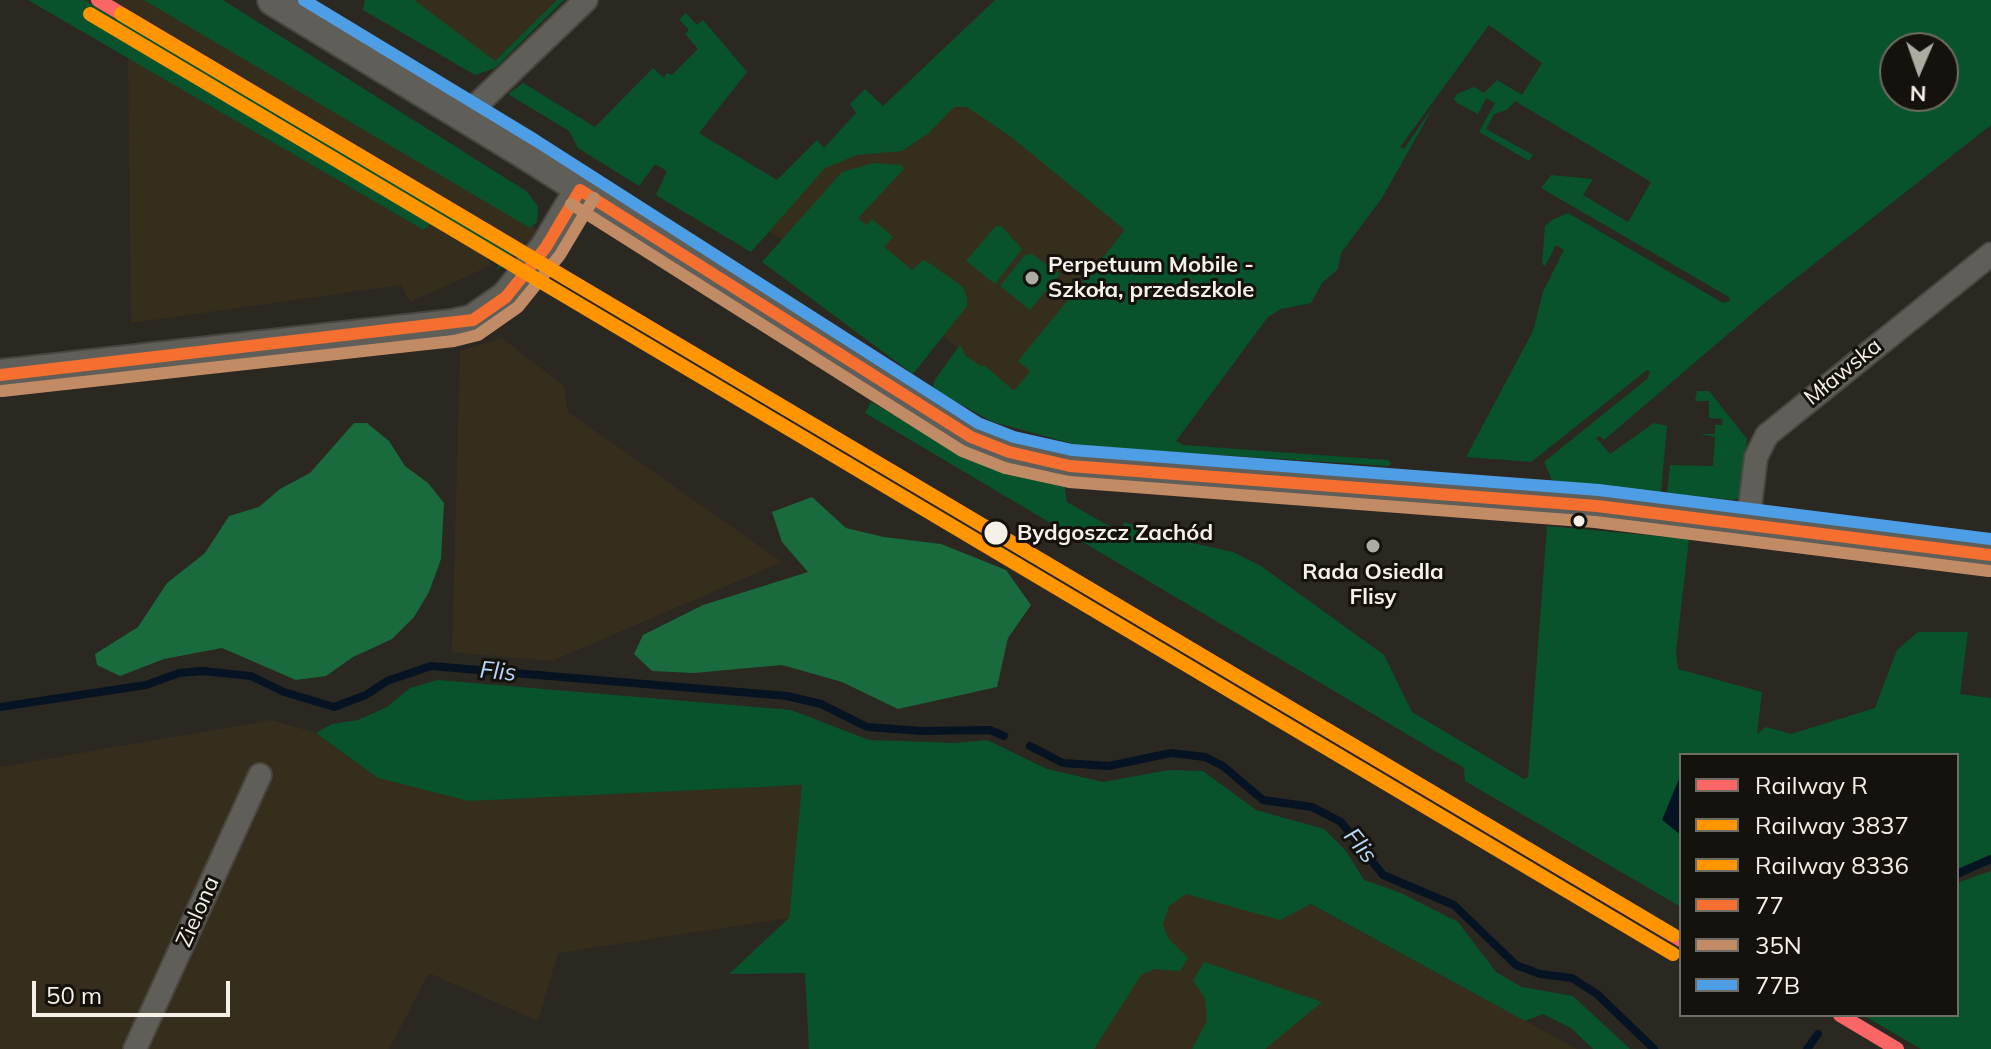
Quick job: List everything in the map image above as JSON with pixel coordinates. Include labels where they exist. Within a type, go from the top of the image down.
[{"type":"street","points":[[273,0],[465,116],[971,437],[1009,452],[1070,466],[1580,505],[1748,522],[1991,555]]},
{"type":"street","points":[[465,116],[586,0]]},
{"type":"street","points":[[0,375],[452,325],[473,320],[506,297],[546,247],[580,190]]},
{"type":"street","name":"Mławska","points":[[1748,522],[1756,457],[1767,435],[1991,254]]},
{"type":"street","name":"Zielona","points":[[135,1049],[260,775]]},
{"type":"shaded area","points":[[37,0],[164,0],[551,238],[524,274]]},
{"type":"shaded area","points":[[382,0],[560,0],[492,66]]},
{"type":"shaded area","name":"Perpetuum Mobile - Szkoła, przedszkole","points":[[946,46],[1262,315],[1058,436],[944,336],[767,230],[826,165]]},
{"type":"shaded area","points":[[128,56],[424,230],[431,224],[486,257],[492,265],[410,302],[401,285],[131,323]]},
{"type":"shaded area","points":[[502,338],[564,386],[568,412],[782,562],[552,661],[452,652],[460,351]]},
{"type":"shaded area","points":[[271,720],[316,733],[378,778],[468,801],[802,785],[789,918],[558,953],[538,1021],[429,973],[389,1049],[0,1049],[0,767]]},
{"type":"shaded area","points":[[1179,833],[1577,1049],[1052,1049]]},
{"type":"green space","points":[[28,0],[84,0],[513,254],[510,260],[496,270],[502,259],[432,223],[424,230]]},
{"type":"green space","points":[[144,0],[223,0],[526,191],[538,206],[537,222],[530,228]]},
{"type":"green space","points":[[365,0],[414,0],[495,61],[557,0],[564,0],[495,68],[475,75],[363,10]]},
{"type":"green space","points":[[995,0],[1991,0],[1991,125],[1768,300],[1604,440],[1600,436],[1596,438],[1610,454],[1654,423],[1667,426],[1661,492],[1667,493],[1670,465],[1713,466],[1715,437],[1700,434],[1715,434],[1715,425],[1722,425],[1723,419],[1709,418],[1709,401],[1695,401],[1697,391],[1709,391],[1747,439],[1741,497],[1733,500],[1558,482],[1552,480],[1544,462],[1647,379],[1650,372],[1647,370],[1531,462],[1466,457],[1533,331],[1543,292],[1564,250],[1556,245],[1545,266],[1542,264],[1545,226],[1552,220],[1568,213],[1723,303],[1730,301],[1729,297],[1541,188],[1551,175],[1593,179],[1583,195],[1628,222],[1651,182],[1515,101],[1507,110],[1494,114],[1486,129],[1533,155],[1529,161],[1479,132],[1495,103],[1486,98],[1478,114],[1457,103],[1454,99],[1457,94],[1474,87],[1484,93],[1497,80],[1522,95],[1542,63],[1489,25],[1400,147],[1404,149],[1435,104],[1382,198],[1341,253],[1338,269],[1322,283],[1311,303],[1281,309],[1268,317],[1176,441],[1183,445],[1387,460],[1391,462],[1389,466],[1081,446],[993,422],[933,389],[934,381],[960,345],[966,356],[982,367],[984,365],[1014,391],[1030,371],[1018,361],[1125,230],[1010,136],[967,107],[954,107],[929,133],[902,151],[857,155],[825,168],[751,252],[656,195],[667,171],[655,164],[639,186],[578,148],[569,131],[508,94],[523,83],[595,127],[653,68],[664,78],[667,73],[672,75],[698,49],[685,34],[689,30],[679,19],[686,13],[697,25],[703,20],[747,72],[699,133],[777,180],[817,140],[824,148],[856,113],[850,104],[865,89],[883,106]]},
{"type":"green space","points":[[874,163],[901,165],[904,169],[858,218],[867,225],[872,219],[893,237],[884,247],[912,270],[923,260],[929,263],[963,287],[967,298],[967,306],[913,374],[762,262],[842,172]]},
{"type":"green space","points":[[996,226],[1001,226],[1022,249],[995,284],[966,261]]},
{"type":"green space","points":[[1032,254],[1060,274],[1030,310],[1000,286],[1025,255]]},
{"type":"green space","points":[[871,402],[972,459],[1015,473],[1064,482],[1067,502],[1121,533],[1124,522],[1157,532],[1156,535],[1233,552],[1261,566],[1384,655],[1412,712],[1524,779],[1528,777],[1547,526],[1689,539],[1676,651],[1678,669],[1762,692],[1757,734],[1766,727],[1791,734],[1875,708],[1897,650],[1918,632],[1968,632],[1960,694],[1991,698],[1991,855],[1959,868],[1959,753],[1679,753],[1679,906],[1465,781],[1464,768],[865,413]]},
{"type":"green space","points":[[354,423],[367,423],[389,441],[405,466],[428,483],[444,503],[441,559],[429,592],[414,617],[392,639],[353,657],[326,676],[296,680],[222,648],[164,659],[120,676],[97,665],[95,654],[138,627],[167,583],[205,553],[229,516],[259,507],[280,489],[310,473]]},
{"type":"green space","points":[[812,497],[846,528],[884,537],[941,544],[1006,570],[1031,605],[1008,638],[997,687],[898,709],[842,682],[782,665],[694,673],[652,671],[634,654],[643,635],[703,605],[808,572],[782,542],[772,512]]},
{"type":"green space","points":[[438,680],[791,710],[869,740],[955,743],[987,740],[1047,769],[1103,782],[1169,770],[1203,771],[1256,810],[1324,829],[1346,851],[1364,880],[1401,893],[1458,922],[1496,972],[1522,987],[1573,996],[1630,1049],[1593,1049],[1571,1028],[1543,1014],[1525,1021],[1311,904],[1280,920],[1186,894],[1169,906],[1163,924],[1168,938],[1188,958],[1180,971],[1155,969],[1141,975],[1094,1049],[809,1049],[805,973],[729,974],[789,918],[802,785],[468,801],[378,778],[316,733],[332,724],[358,720],[387,707],[410,688]]},
{"type":"green space","points":[[1991,871],[1991,1049],[1921,1049],[1866,1017],[1959,1017],[1959,882]]},
{"type":"green space","points":[[1204,962],[1322,1002],[1265,1049],[1192,1049],[1207,1021],[1205,998],[1193,981]]},
{"type":"water","points":[[1679,779],[1679,833],[1662,820]]},
{"type":"waterway","name":"Flis","points":[[0,707],[146,685],[179,673],[203,671],[251,676],[284,692],[334,707],[366,695],[387,681],[431,666],[787,696],[821,704],[867,727],[922,731],[990,730],[1004,736]]},
{"type":"waterway","name":"Flis","points":[[1030,746],[1063,763],[1109,766],[1171,753],[1205,757],[1223,766],[1263,800],[1312,807],[1341,822],[1383,875],[1454,905],[1516,965],[1540,974],[1572,978],[1597,994],[1654,1049]]},
{"type":"waterway","name":"Flis","points":[[1959,873],[1991,859]]},
{"type":"waterway","name":"Flis","points":[[1807,1049],[1818,1034]]},
{"type":"rail line","name":"R","points":[[98,0],[1679,939]]},
{"type":"rail line","name":"3837","points":[[90,14],[1673,954]]},
{"type":"rail line","name":"8336","points":[[121,14],[1673,935]]},
{"type":"rail line","name":"R","points":[[1843,1017],[1897,1049]]},
{"type":"transit line","name":"77B","points":[[304,0],[535,140],[978,423],[1014,437],[1072,450],[1599,490],[1991,539]]},
{"type":"transit line","name":"77","points":[[580,190],[971,437],[1009,452],[1070,466],[1597,506],[1991,555]]},
{"type":"transit line","name":"77","points":[[0,375],[473,320],[506,297],[546,247],[580,190]]},
{"type":"transit line","name":"35N","points":[[2,391],[454,341],[478,335],[518,307],[560,255],[594,198]]},
{"type":"transit line","name":"35N","points":[[571,204],[962,451],[1005,468],[1069,482],[1595,522],[1989,571]]},
{"type":"place","name":"Perpetuum Mobile - Szkoła, przedszkole","points":[[1032,278]]},
{"type":"place","name":"Bydgoszcz Zachód","points":[[996,533]]},
{"type":"place","name":"Rada Osiedla Flisy","points":[[1373,546]]}]
